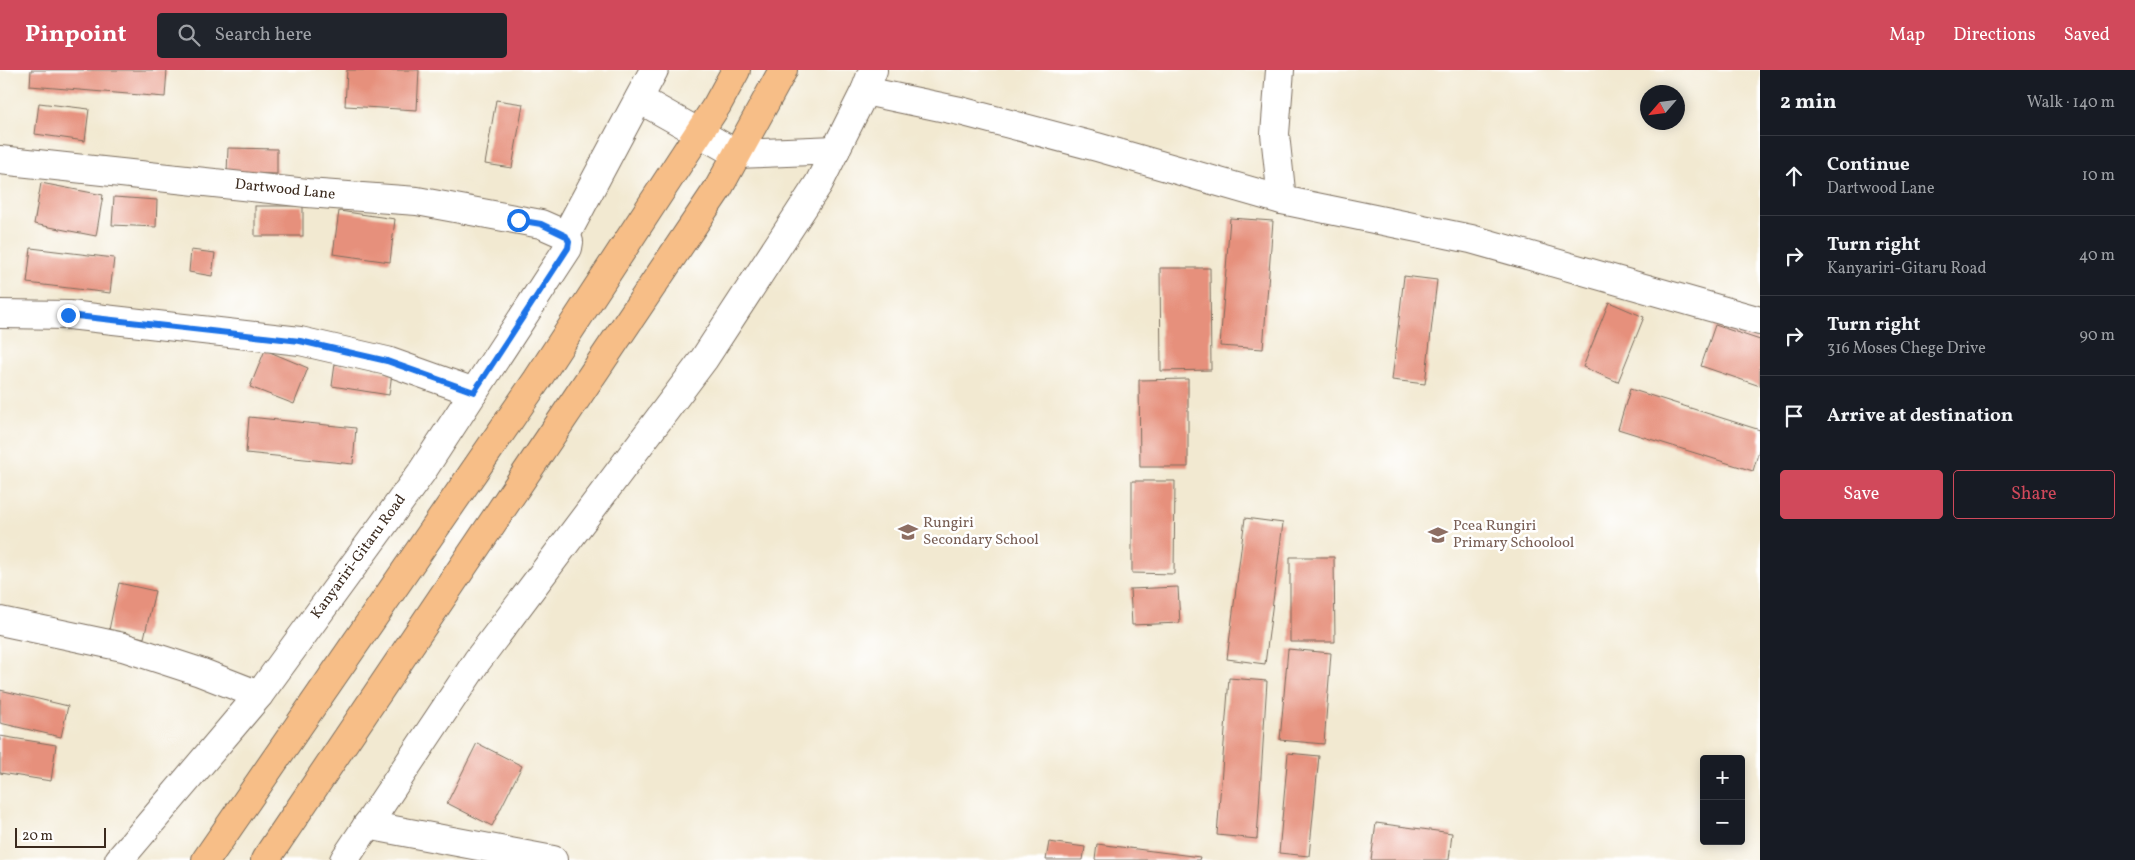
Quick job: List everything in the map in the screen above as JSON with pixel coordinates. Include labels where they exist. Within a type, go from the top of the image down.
[{"type":"highway","points":[[206,860],[538,380],[698,133],[736,70]]},
{"type":"highway","points":[[265,860],[708,203],[783,70]]},
{"type":"street","name":"Kanyariri-Gitaru Road","points":[[119,860],[136,848],[259,695],[420,473],[568,248],[569,242],[566,236],[654,70]]},
{"type":"street","points":[[1280,70],[1275,134],[1282,200]]},
{"type":"street","points":[[344,860],[477,661],[704,359],[819,183],[869,80],[960,112],[1097,147],[1282,200],[1471,239],[1760,321]]},
{"type":"street","points":[[639,99],[737,154],[836,150]]},
{"type":"street","name":"Dartwood Lane","points":[[0,160],[307,194],[417,201],[541,224],[566,236]]},
{"type":"street","points":[[0,314],[68,315],[300,341],[387,361],[474,392]]},
{"type":"street","points":[[0,620],[123,647],[200,672],[259,695]]},
{"type":"street","points":[[368,825],[553,860]]},
{"type":"building","points":[[31,70],[167,70],[165,97],[30,86]]},
{"type":"building","points":[[347,70],[419,70],[417,110],[345,106]]},
{"type":"building","points":[[496,100],[523,104],[512,168],[485,164]]},
{"type":"building","points":[[39,103],[89,109],[85,141],[35,134]]},
{"type":"building","points":[[228,148],[277,149],[277,174],[227,173]]},
{"type":"building","points":[[41,183],[103,195],[96,236],[34,224]]},
{"type":"building","points":[[114,197],[157,200],[156,227],[112,225]]},
{"type":"building","points":[[255,206],[303,206],[303,236],[255,236]]},
{"type":"building","points":[[339,211],[395,219],[390,262],[333,254]]},
{"type":"building","points":[[1230,218],[1273,221],[1263,349],[1220,346]]},
{"type":"building","points":[[31,248],[114,258],[110,293],[27,283]]},
{"type":"building","points":[[191,250],[215,253],[212,276],[189,272]]},
{"type":"building","points":[[1160,268],[1210,268],[1211,370],[1161,371]]},
{"type":"building","points":[[1404,276],[1437,280],[1425,384],[1392,380]]},
{"type":"building","points":[[1609,302],[1644,317],[1618,382],[1583,367]]},
{"type":"building","points":[[1715,325],[1760,340],[1760,386],[1701,366]]},
{"type":"building","points":[[265,350],[308,368],[294,404],[250,387]]},
{"type":"building","points":[[335,364],[392,373],[389,395],[332,386]]},
{"type":"building","points":[[1188,379],[1188,467],[1140,467],[1139,380]]},
{"type":"building","points":[[1630,389],[1760,430],[1760,447],[1753,471],[1618,429]]},
{"type":"building","points":[[249,417],[356,428],[353,464],[246,453]]},
{"type":"building","points":[[1132,481],[1175,481],[1174,574],[1132,573]]},
{"type":"building","points":[[1245,518],[1283,523],[1265,664],[1227,659]]},
{"type":"building","points":[[1290,557],[1334,557],[1335,642],[1290,642]]},
{"type":"building","points":[[119,583],[155,591],[144,638],[109,630]]},
{"type":"building","points":[[1178,587],[1180,623],[1132,625],[1130,589]]},
{"type":"building","points":[[1288,649],[1331,653],[1324,744],[1280,740]]},
{"type":"building","points":[[1229,678],[1267,681],[1257,839],[1217,835]]},
{"type":"building","points":[[0,690],[68,706],[61,737],[0,723]]},
{"type":"building","points":[[0,736],[56,745],[51,781],[0,773]]},
{"type":"building","points":[[477,743],[522,766],[492,826],[447,803]]},
{"type":"building","points":[[1288,753],[1319,756],[1309,856],[1279,853]]},
{"type":"building","points":[[1376,823],[1452,833],[1449,860],[1371,860]]},
{"type":"building","points":[[1049,842],[1085,847],[1083,860],[1046,860]]},
{"type":"building","points":[[1097,844],[1200,857],[1199,860],[1095,860]]},
{"type":"place","name":"Rungiri Secondary School","points":[[908,532]]},
{"type":"place","name":"Pcea Rungiri Primary Schoolool","points":[[1438,535]]},
{"type":"route","points":[[68,315],[300,341],[387,361],[474,392],[568,248],[569,242],[566,236],[541,224],[518,220]]}]
